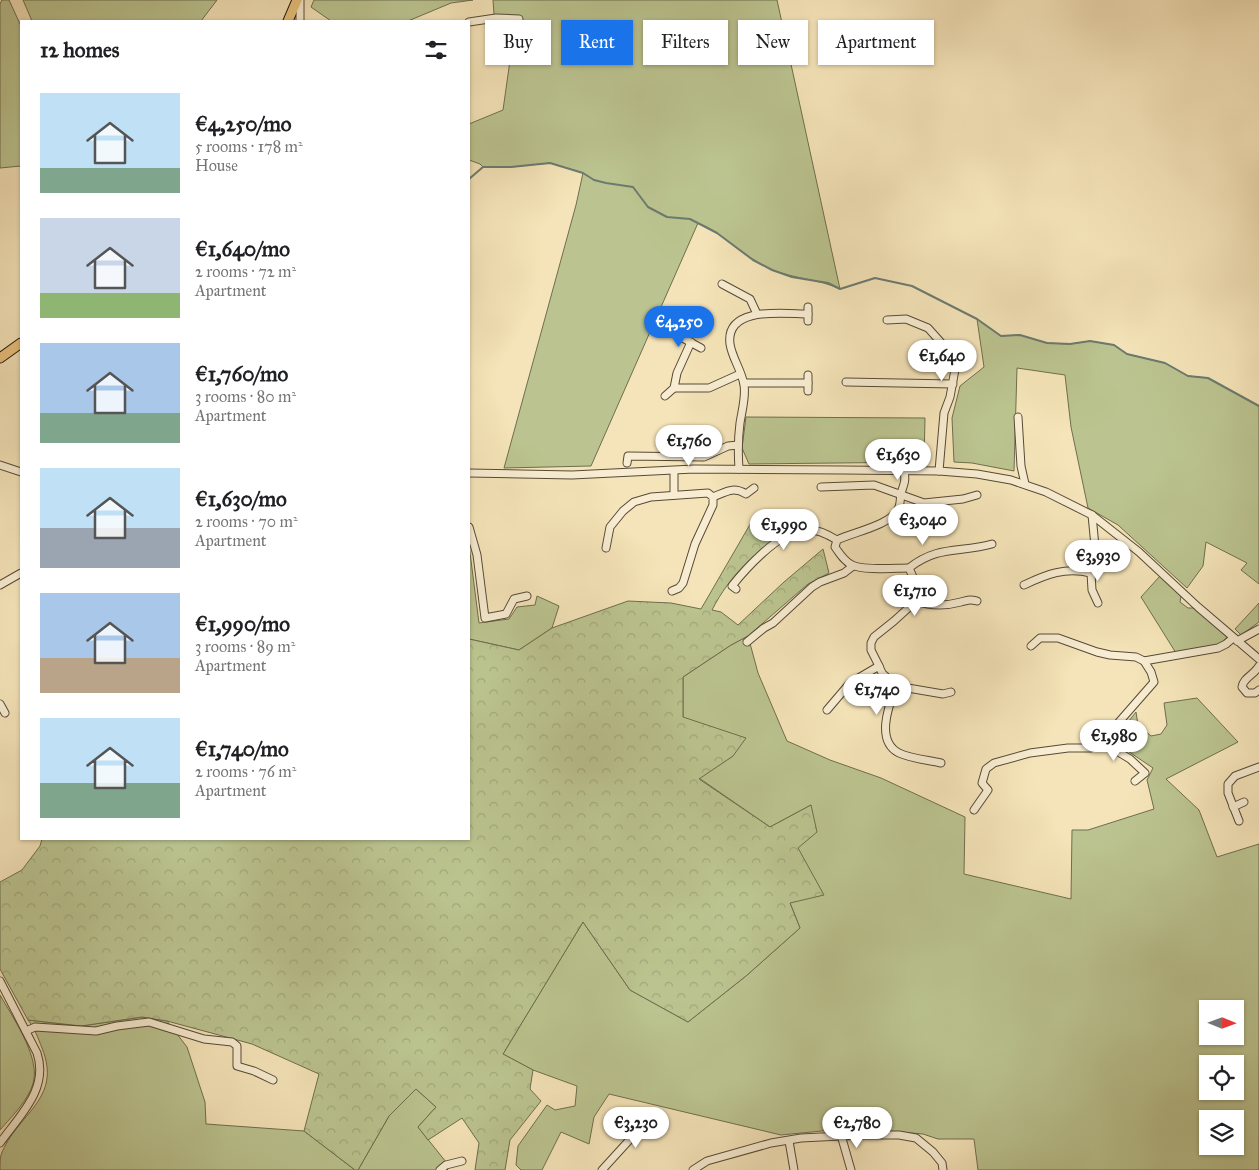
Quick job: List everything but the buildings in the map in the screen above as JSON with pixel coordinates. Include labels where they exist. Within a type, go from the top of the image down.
[{"type":"main road","points":[[288,20],[298,0]]},
{"type":"main road","points":[[0,358],[20,344]]},
{"type":"street","points":[[298,0],[300,20]]},
{"type":"street","points":[[470,22],[496,18],[519,19]]},
{"type":"street","points":[[722,284],[750,299],[757,314]]},
{"type":"street","points":[[739,469],[738,445],[744,383],[730,344],[730,334],[736,324],[747,316],[757,314],[808,314]]},
{"type":"street","points":[[887,320],[906,319],[928,328],[954,357],[956,364],[953,384],[944,413],[939,471]]},
{"type":"street","points":[[668,330],[701,348]]},
{"type":"street","points":[[674,388],[677,373],[691,342]]},
{"type":"street","points":[[954,357],[970,352]]},
{"type":"street","points":[[664,396],[674,388],[709,388],[740,374]]},
{"type":"street","points":[[744,383],[808,379],[808,391]]},
{"type":"street","points":[[846,382],[953,384]]},
{"type":"street","points":[[1018,417],[1021,466],[1025,484]]},
{"type":"street","points":[[1019,439],[1028,440]]},
{"type":"street","points":[[627,463],[628,456],[704,456],[728,446],[738,445]]},
{"type":"street","points":[[0,465],[20,472]]},
{"type":"street","points":[[470,473],[572,475],[739,469],[939,471],[996,476],[1025,484],[1070,503],[1092,515],[1140,552],[1259,659]]},
{"type":"street","points":[[674,471],[674,495]]},
{"type":"street","points":[[736,589],[732,586],[754,560],[776,543],[799,530],[813,530],[837,540],[888,520],[900,506],[901,494],[906,480],[904,471]]},
{"type":"street","points":[[821,487],[874,484],[924,503],[977,495]]},
{"type":"street","points":[[713,497],[738,490],[746,494],[754,488]]},
{"type":"street","points":[[633,493],[637,501]]},
{"type":"street","points":[[606,548],[610,528],[623,511],[637,501],[650,497],[708,493],[713,497]]},
{"type":"street","points":[[672,591],[680,588],[683,583],[693,549],[713,505],[713,497]]},
{"type":"street","points":[[1092,515],[1097,567],[1091,574],[1092,590],[1098,603]]},
{"type":"street","points":[[470,530],[477,555],[485,618],[506,614],[514,599],[527,596]]},
{"type":"street","points":[[837,540],[836,547],[843,559],[853,566],[869,568],[909,568],[922,559],[941,551],[971,549],[992,544]]},
{"type":"street","points":[[747,642],[764,628],[773,624],[812,587],[844,573],[853,566]]},
{"type":"street","points":[[909,568],[917,586],[916,601],[874,637],[871,644],[872,650],[879,666],[896,686],[943,694],[951,692]]},
{"type":"street","points":[[1024,585],[1046,574],[1082,571],[1091,574]]},
{"type":"street","points":[[0,585],[20,573]]},
{"type":"street","points":[[916,601],[936,605],[961,602],[969,599],[977,601]]},
{"type":"street","points":[[1031,646],[1040,638],[1058,638],[1097,652],[1136,657],[1144,661],[1212,649],[1259,629]]},
{"type":"street","points":[[974,810],[988,790],[982,783],[986,769],[994,763],[1030,753],[1068,748],[1091,748],[1105,744],[1119,722],[1154,682],[1144,661]]},
{"type":"street","points":[[828,710],[850,683],[879,666]]},
{"type":"street","points":[[1242,684],[1259,666]]},
{"type":"street","points":[[1234,681],[1242,684]]},
{"type":"street","points":[[1242,684],[1247,693],[1255,693],[1259,690]]},
{"type":"street","points":[[896,686],[886,725],[886,736],[891,747],[908,756],[941,763]]},
{"type":"street","points":[[0,704],[5,713]]},
{"type":"street","points":[[1105,744],[1130,759],[1145,773],[1135,781]]},
{"type":"street","points":[[1239,821],[1227,789],[1230,780],[1235,776],[1259,767]]},
{"type":"street","points":[[1233,807],[1244,802]]},
{"type":"street","points":[[0,981],[37,1053],[41,1075],[37,1090],[0,1142]]},
{"type":"street","points":[[26,1031],[35,1027],[96,1031],[149,1022],[204,1039],[232,1042],[237,1046],[237,1066],[254,1071],[273,1080]]},
{"type":"street","points":[[602,1170],[654,1114]]},
{"type":"street","points":[[841,1135],[851,1170]]},
{"type":"street","points":[[693,1170],[701,1163],[712,1159],[771,1143],[801,1138],[841,1135],[900,1135],[916,1138],[933,1152],[942,1163],[943,1170]]},
{"type":"street","points":[[789,1141],[794,1170]]},
{"type":"street","points":[[440,1170],[446,1165],[462,1161]]},
{"type":"green space","points":[[2,0],[9,0],[20,24],[20,166],[0,168],[0,4]]},
{"type":"green space","points":[[23,0],[217,0],[202,20],[32,20]]},
{"type":"green space","points":[[314,0],[473,0],[451,3],[410,20],[330,20],[311,7]]},
{"type":"green space","points":[[493,0],[777,0],[781,20],[738,20],[738,65],[791,65],[840,289],[773,270],[751,258],[713,231],[698,223],[591,466],[504,468],[576,205],[583,173],[550,163],[511,167],[483,167],[470,160],[470,124],[503,110],[509,65],[551,65],[551,20],[494,20]]},
{"type":"green space","points":[[977,319],[1001,336],[1020,335],[1047,343],[1070,344],[1090,341],[1114,345],[1127,354],[1165,363],[1188,376],[1208,378],[1259,406],[1259,584],[1241,570],[1247,563],[1206,542],[1203,566],[1187,588],[1118,525],[1088,508],[1071,427],[1065,375],[1017,368],[1014,471],[972,463],[954,462],[952,418],[960,386],[984,367]]},
{"type":"green space","points":[[746,417],[925,418],[924,462],[749,464],[742,448]]},
{"type":"green space","points":[[752,521],[771,528],[782,521],[787,531],[764,547],[744,565],[719,597],[712,610],[721,612],[738,625],[823,549],[829,573],[808,584],[748,636],[683,677],[683,717],[746,738],[733,756],[699,779],[770,827],[811,805],[817,832],[798,848],[824,895],[790,903],[800,928],[746,976],[688,1022],[630,990],[583,922],[503,1054],[533,1070],[530,1089],[541,1101],[510,1140],[505,1170],[475,1170],[479,1143],[462,1118],[428,1140],[418,1127],[436,1107],[416,1089],[389,1116],[358,1170],[355,1170],[304,1131],[319,1074],[252,1044],[167,1021],[142,1017],[81,1026],[28,1020],[0,969],[0,882],[22,870],[40,846],[42,840],[470,840],[470,639],[519,650],[552,628],[628,601],[671,603],[701,609]]},
{"type":"green space","points":[[470,553],[479,623],[509,619],[517,607],[535,605],[537,596],[559,606],[552,628],[519,650],[470,639]]},
{"type":"green space","points":[[1160,576],[1181,596],[1180,602],[1188,608],[1193,608],[1227,637],[1223,642],[1204,649],[1176,653],[1141,597]]},
{"type":"green space","points":[[1259,603],[1259,622],[1241,635],[1235,629]]},
{"type":"green space","points":[[748,636],[758,673],[787,741],[830,760],[881,778],[965,817],[964,874],[1071,899],[1072,830],[1088,830],[1154,809],[1147,780],[1153,768],[1113,741],[1136,712],[1138,725],[1151,736],[1161,734],[1167,725],[1164,703],[1197,698],[1238,742],[1166,779],[1199,810],[1217,857],[1259,844],[1259,1170],[978,1170],[974,1139],[938,1139],[923,1134],[852,1128],[781,1135],[609,1094],[594,1117],[589,1144],[561,1132],[542,1170],[521,1170],[516,1165],[518,1146],[547,1105],[555,1110],[575,1106],[577,1086],[533,1070],[503,1054],[583,922],[630,990],[688,1022],[746,976],[800,928],[790,903],[798,847],[811,805],[770,827],[699,778],[733,756],[683,717],[683,677]]},
{"type":"green space","points":[[0,995],[28,1047],[32,1058],[34,1079],[29,1093],[0,1130]]},
{"type":"green space","points":[[142,1017],[167,1021],[187,1047],[205,1102],[206,1124],[304,1131],[355,1170],[0,1170],[1,1155],[8,1141],[35,1106],[47,1081],[47,1066],[42,1048],[28,1020],[81,1026]]},
{"type":"green space","points":[[416,1089],[436,1107],[418,1127],[450,1167],[447,1170],[358,1170],[389,1116]]},
{"type":"waterway","points":[[470,178],[483,167],[511,167],[550,163],[583,173],[594,180],[633,187],[648,207],[667,217],[690,219],[717,233],[753,260],[772,270],[792,277],[828,283],[840,289],[875,278],[912,286],[977,319],[1001,336],[1020,335],[1047,343],[1070,344],[1090,341],[1114,345],[1127,354],[1165,363],[1188,376],[1208,378],[1259,406]]}]
